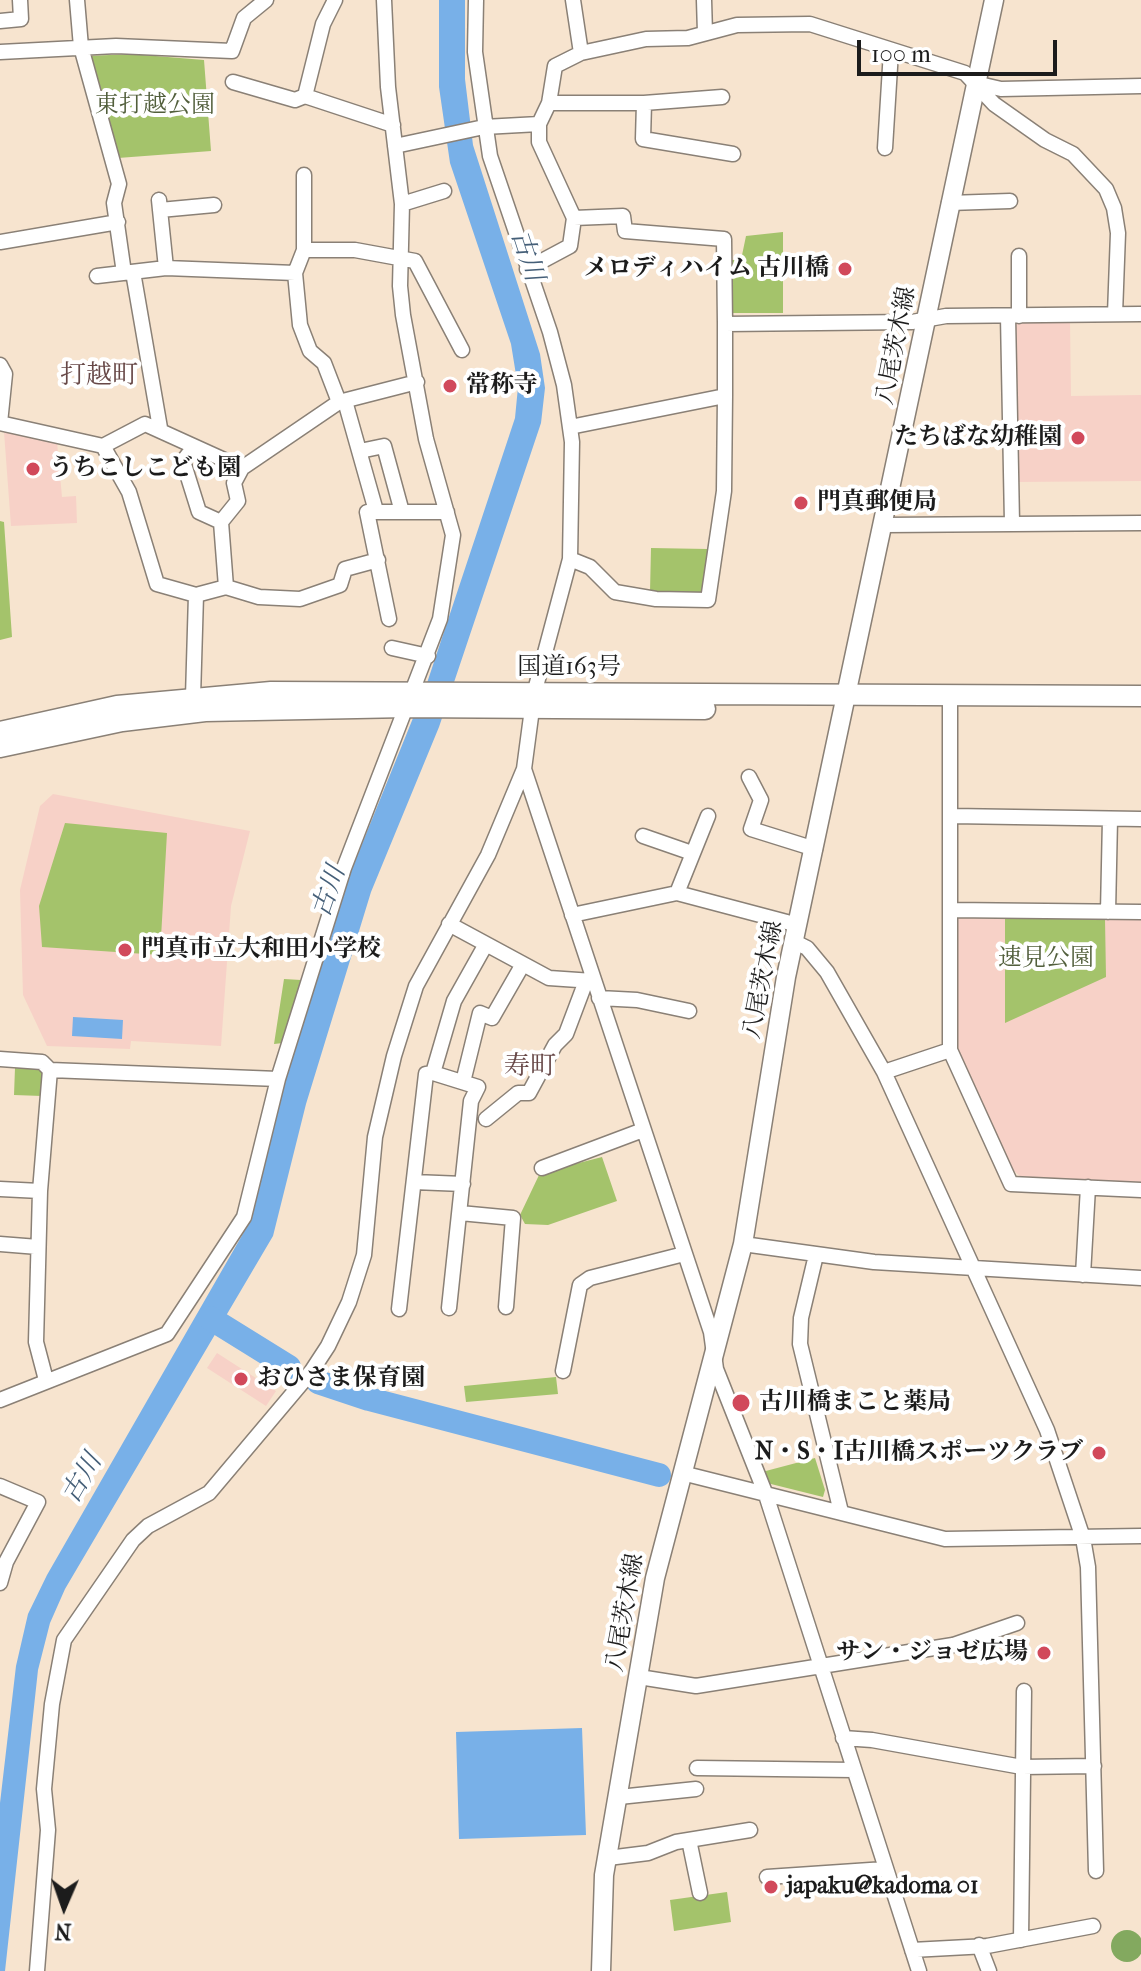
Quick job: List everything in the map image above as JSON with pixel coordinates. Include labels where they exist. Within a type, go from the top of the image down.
[{"type":"highway","name":"国道163号","points":[[0,732],[117,706],[271,692],[524,702],[950,701],[1141,696]]},
{"type":"highway","name":"国道163号","points":[[0,747],[122,721],[205,711],[413,700]]},
{"type":"highway","name":"国道163号","points":[[950,701],[1141,710]]},
{"type":"main road","name":"八尾茨木線","points":[[601,1971],[608,1858],[655,1578],[743,1244],[796,934],[994,0]]},
{"type":"street","points":[[0,21],[21,19],[20,0]]},
{"type":"street","points":[[77,0],[81,47],[119,184],[114,203],[160,428]]},
{"type":"street","points":[[0,52],[81,47],[232,51],[244,18],[266,0]]},
{"type":"street","points":[[305,96],[323,24],[335,0]]},
{"type":"street","points":[[0,1400],[167,1334],[244,1217],[278,1079],[344,868],[413,700],[440,619],[453,535],[426,439],[403,315],[400,286],[402,204],[384,0]]},
{"type":"street","points":[[476,0],[475,52],[484,127],[498,188],[550,332],[570,427],[570,559],[524,702],[524,769],[572,915],[590,981],[599,998],[711,1332],[720,1381],[766,1495],[919,1971]]},
{"type":"street","points":[[573,0],[581,53]]},
{"type":"street","points":[[704,0],[705,33]]},
{"type":"street","points":[[527,269],[570,246],[574,218],[539,142],[539,124],[549,103],[555,66],[581,53],[646,39],[705,33],[737,25],[810,24],[965,73],[1007,113],[1073,154],[1106,189],[1114,208],[1118,233],[1115,314]]},
{"type":"street","points":[[885,148],[891,51]]},
{"type":"street","points":[[233,82],[295,100],[305,96],[393,125]]},
{"type":"street","points":[[975,83],[1001,89],[1141,86]]},
{"type":"street","points":[[549,103],[644,103],[722,97]]},
{"type":"street","points":[[644,103],[643,139],[733,154]]},
{"type":"street","points":[[395,146],[484,127],[539,124]]},
{"type":"street","points":[[304,175],[304,250],[295,273],[300,325],[310,351],[324,363],[342,401],[360,451],[376,511]]},
{"type":"street","points":[[402,204],[444,191]]},
{"type":"street","points":[[949,203],[1010,201]]},
{"type":"street","points":[[166,268],[160,205],[214,205]]},
{"type":"street","points":[[570,559],[590,567],[615,592],[656,599],[708,600],[724,491],[724,239],[625,231],[623,216],[574,218]]},
{"type":"street","points":[[0,242],[118,222]]},
{"type":"street","points":[[304,250],[355,250],[415,261],[462,350]]},
{"type":"street","points":[[1012,523],[1013,316],[1019,256]]},
{"type":"street","points":[[97,276],[166,268],[295,273]]},
{"type":"street","points":[[725,324],[928,320],[946,316],[1141,314]]},
{"type":"street","points":[[0,365],[5,374],[0,423],[103,446],[145,424],[160,428],[242,468]]},
{"type":"street","points":[[226,587],[221,522],[238,501],[234,483],[242,468],[342,401],[417,382]]},
{"type":"street","points":[[570,427],[725,396]]},
{"type":"street","points":[[103,446],[129,492],[157,584],[196,595],[226,587],[259,597],[300,599],[340,585],[345,569],[378,560]]},
{"type":"street","points":[[360,451],[384,446],[402,512]]},
{"type":"street","points":[[194,447],[183,461],[199,512],[221,522]]},
{"type":"street","points":[[389,619],[367,512],[447,512]]},
{"type":"street","points":[[885,525],[1141,523]]},
{"type":"street","points":[[193,697],[196,595]]},
{"type":"street","points":[[392,648],[428,656]]},
{"type":"street","points":[[950,701],[950,1050],[1011,1184],[1141,1190]]},
{"type":"street","points":[[37,1971],[36,1944],[44,1901],[48,1830],[44,1789],[52,1704],[64,1640],[133,1540],[148,1526],[209,1493],[311,1372],[337,1328],[367,1242],[375,1137],[394,1056],[416,986],[488,855],[524,769]]},
{"type":"street","points":[[749,777],[761,800],[751,829],[815,849]]},
{"type":"street","points":[[677,893],[708,816]]},
{"type":"street","points":[[952,816],[1141,819]]},
{"type":"street","points":[[1108,912],[1110,819]]},
{"type":"street","points":[[643,836],[692,853]]},
{"type":"street","points":[[572,915],[677,893],[796,934],[827,972],[884,1072],[1047,1430],[1083,1538],[1088,1567],[1096,1871]]},
{"type":"street","points":[[950,910],[1141,912]]},
{"type":"street","points":[[449,924],[549,978],[590,981]]},
{"type":"street","points":[[433,1073],[454,1001],[486,944]]},
{"type":"street","points":[[463,1082],[480,1013],[492,1018],[523,964]]},
{"type":"street","points":[[486,1119],[518,1093],[529,1093],[555,1045],[566,1034],[590,981]]},
{"type":"street","points":[[599,998],[637,1000],[689,1011]]},
{"type":"street","points":[[884,1072],[950,1050]]},
{"type":"street","points":[[0,1059],[42,1062],[50,1070],[278,1079]]},
{"type":"street","points":[[46,1380],[36,1342],[40,1191],[50,1070]]},
{"type":"street","points":[[399,1309],[426,1074],[433,1073],[478,1087],[471,1101],[449,1308]]},
{"type":"street","points":[[542,1168],[643,1130]]},
{"type":"street","points":[[414,1182],[463,1184]]},
{"type":"street","points":[[1083,1275],[1088,1187]]},
{"type":"street","points":[[0,1189],[40,1191]]},
{"type":"street","points":[[460,1213],[513,1218],[506,1307]]},
{"type":"street","points":[[0,1244],[38,1247]]},
{"type":"street","points":[[743,1244],[816,1255],[973,1269],[1141,1278]]},
{"type":"street","points":[[563,1371],[580,1285],[590,1278],[684,1254]]},
{"type":"street","points":[[816,1255],[801,1318],[800,1344],[841,1512]]},
{"type":"street","points":[[682,1473],[945,1539],[1141,1536]]},
{"type":"street","points":[[0,1486],[38,1502],[6,1562],[0,1583]]},
{"type":"street","points":[[639,1677],[696,1686],[953,1645],[1017,1623]]},
{"type":"street","points":[[1021,1940],[1024,1691]]},
{"type":"street","points":[[843,1738],[872,1740],[1022,1767],[1094,1766]]},
{"type":"street","points":[[697,1768],[854,1770]]},
{"type":"street","points":[[619,1797],[696,1789]]},
{"type":"street","points":[[608,1858],[648,1853],[689,1840],[750,1830]]},
{"type":"street","points":[[689,1840],[700,1893]]},
{"type":"street","points":[[767,1877],[885,1869]]},
{"type":"street","points":[[912,1950],[1021,1940],[1087,1928]]},
{"type":"street","points":[[979,1945],[989,1971]]},
{"type":"shaded area","name":"たちばな幼稚園","points":[[1018,321],[1070,321],[1071,396],[1141,395],[1141,481],[1017,482],[1014,327]]},
{"type":"shaded area","name":"うちこしこども園","points":[[4,432],[57,442],[62,497],[76,496],[77,523],[11,526]]},
{"type":"shaded area","name":"門真市立大和田小学校","points":[[53,794],[250,831],[231,906],[221,1046],[131,1041],[130,1049],[47,1046],[23,995],[20,890],[40,806]]},
{"type":"shaded area","points":[[960,914],[1141,916],[1141,1182],[1021,1177],[1013,1170],[958,1056],[956,917]]},
{"type":"shaded area","name":"おひさま保育園","points":[[217,1353],[276,1391],[266,1406],[207,1368]]},
{"type":"green space","name":"東打越公園","points":[[131,54],[204,60],[211,151],[118,158],[88,56]]},
{"type":"green space","points":[[783,232],[783,313],[733,313],[731,260],[741,260],[746,236]]},
{"type":"green space","points":[[0,521],[4,522],[12,637],[0,640]]},
{"type":"green space","points":[[651,548],[708,549],[702,595],[650,592]]},
{"type":"green space","points":[[65,823],[167,833],[160,955],[42,947],[39,906]]},
{"type":"green space","name":"速見公園","points":[[1005,917],[1105,919],[1106,977],[1005,1023]]},
{"type":"green space","points":[[284,979],[301,980],[283,1043],[274,1044]]},
{"type":"green space","points":[[15,1068],[43,1069],[42,1096],[14,1095]]},
{"type":"green space","points":[[602,1157],[617,1201],[548,1225],[525,1224],[520,1215],[540,1173]]},
{"type":"green space","points":[[556,1377],[558,1394],[466,1402],[464,1386]]},
{"type":"green space","points":[[815,1458],[825,1490],[823,1497],[767,1483],[762,1472]]},
{"type":"green space","points":[[727,1892],[731,1922],[674,1931],[670,1900]]},
{"type":"green space","points":[[1127,1930],[1138,1935],[1143,1946],[1138,1957],[1127,1962],[1116,1957],[1111,1946],[1116,1935]]},
{"type":"water","points":[[439,0],[465,0],[465,79],[473,145],[540,354],[545,388],[541,423],[439,727],[371,892],[306,1104],[273,1236],[65,1589],[50,1623],[38,1670],[5,1971],[0,1971],[0,1803],[16,1666],[28,1614],[47,1575],[252,1218],[279,1099],[345,886],[426,686],[515,418],[518,387],[511,344],[450,163],[439,87]]},
{"type":"water","points":[[73,1017],[123,1020],[122,1039],[72,1036]]},
{"type":"water","points":[[582,1728],[586,1835],[459,1839],[456,1732]]},
{"type":"waterway","points":[[210,1318],[289,1367]]},
{"type":"waterway","points":[[318,1382],[369,1399],[659,1475]]},
{"type":"place","name":"メロディハイム 古川橋","points":[[845,269]]},
{"type":"place","name":"常称寺","points":[[450,386]]},
{"type":"place","name":"たちばな幼稚園","points":[[1078,438]]},
{"type":"place","name":"うちこしこども園","points":[[33,469]]},
{"type":"place","name":"門真郵便局","points":[[801,503]]},
{"type":"place","name":"門真市立大和田小学校","points":[[125,950]]},
{"type":"place","name":"おひさま保育園","points":[[241,1379]]},
{"type":"place","name":"古川橋まこと薬局","points":[[741,1403]]},
{"type":"place","name":"N・S・I古川橋スポーツクラブ","points":[[1099,1453]]},
{"type":"place","name":"サン・ジョゼ広場","points":[[1044,1653]]},
{"type":"place","name":"japaku@kadoma 01","points":[[771,1887]]},
{"type":"district","name":"打越町","points":[[99,377]]},
{"type":"district","name":"寿町","points":[[530,1068]]},
{"type":"water label","name":"古川","points":[[526,256]]},
{"type":"water label","name":"古川","points":[[330,892]]},
{"type":"water label","name":"古川","points":[[83,1479]]}]
